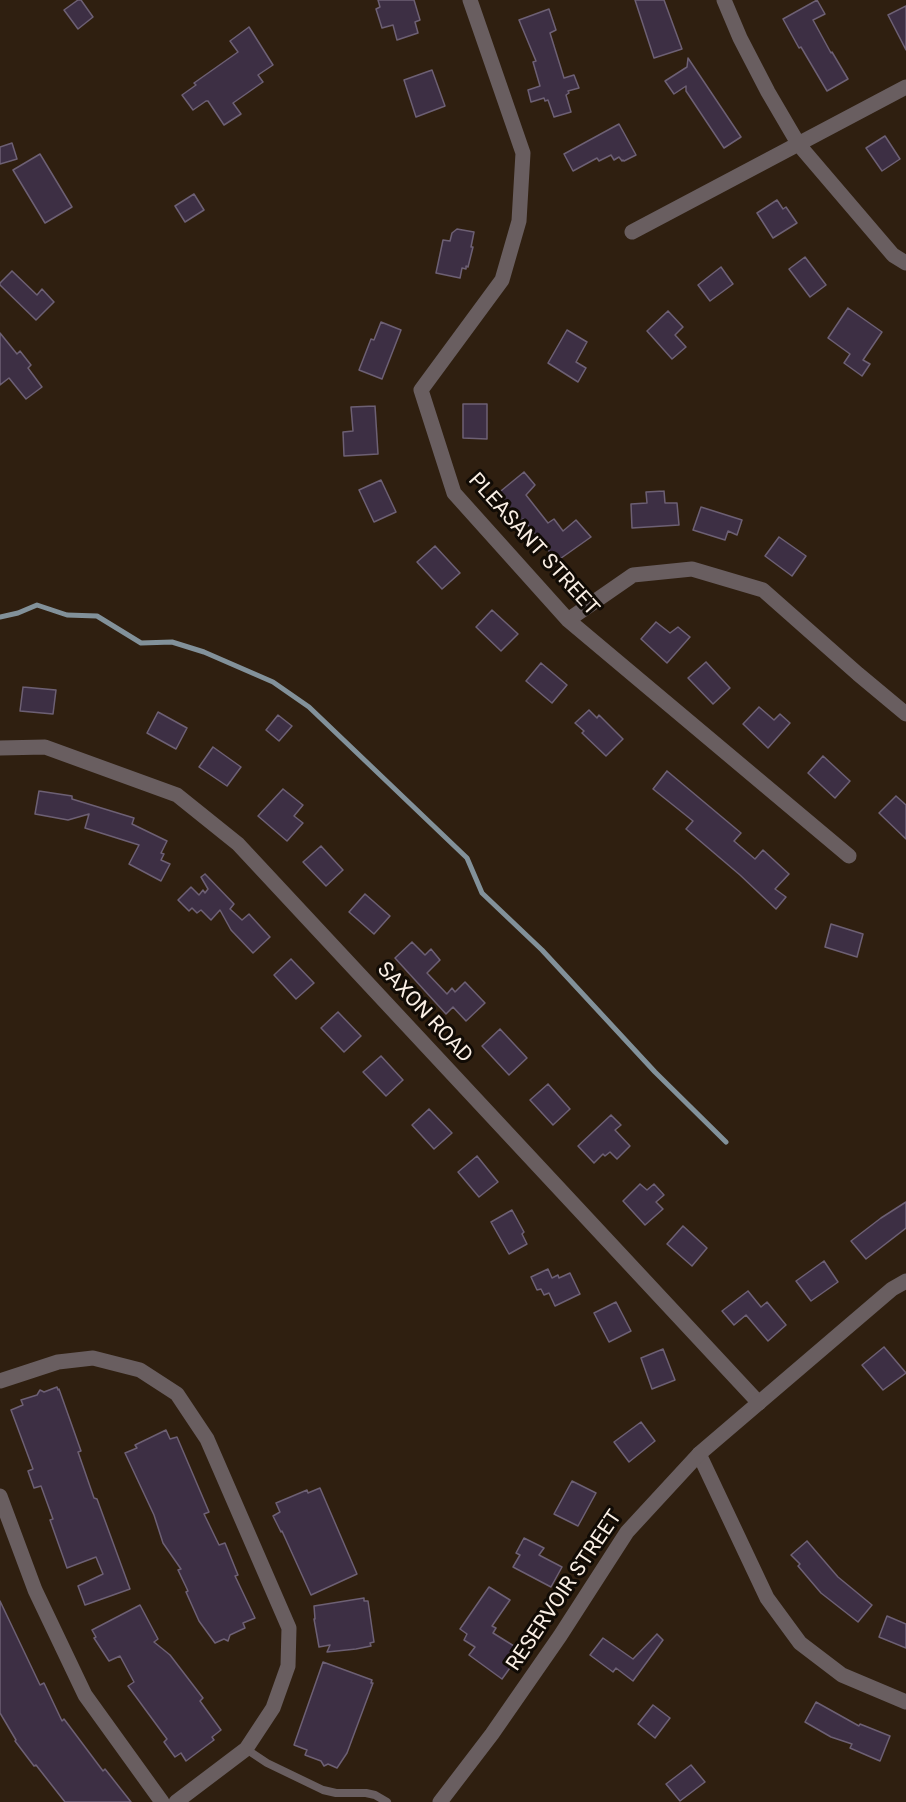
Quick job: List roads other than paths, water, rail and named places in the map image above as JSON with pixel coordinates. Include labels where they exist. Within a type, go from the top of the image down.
[{"type":"street","name":"PLEASANT STREET","points":[[470,0],[523,153],[519,221],[502,280],[421,390],[454,493],[568,620],[849,856]]},
{"type":"street","points":[[724,0],[740,38],[799,145],[893,255],[906,263]]},
{"type":"street","points":[[632,232],[906,87]]},
{"type":"street","points":[[568,620],[633,575],[692,569],[763,590],[906,714]]},
{"type":"street","name":"SAXON ROAD","points":[[0,748],[45,747],[177,795],[238,844],[759,1403]]},
{"type":"street","name":"RESERVOIR STREET","points":[[440,1802],[492,1734],[560,1636],[627,1532],[699,1454],[892,1289],[906,1281]]},
{"type":"street","points":[[0,1381],[58,1362],[93,1358],[140,1370],[177,1394],[207,1439],[288,1628],[288,1665],[273,1708],[246,1749],[176,1802]]},
{"type":"street","points":[[699,1454],[767,1598],[800,1643],[842,1675],[906,1702]]},
{"type":"street","points":[[0,1496],[35,1590],[85,1695],[162,1802]]},
{"type":"lane","points":[[246,1749],[267,1763],[323,1790],[336,1793],[366,1793],[387,1802]]},
{"type":"waterway","points":[[0,617],[37,605],[67,615],[97,616],[141,643],[172,642],[204,652],[273,682],[309,707],[467,858],[482,893],[542,950],[655,1072],[726,1142]]}]
